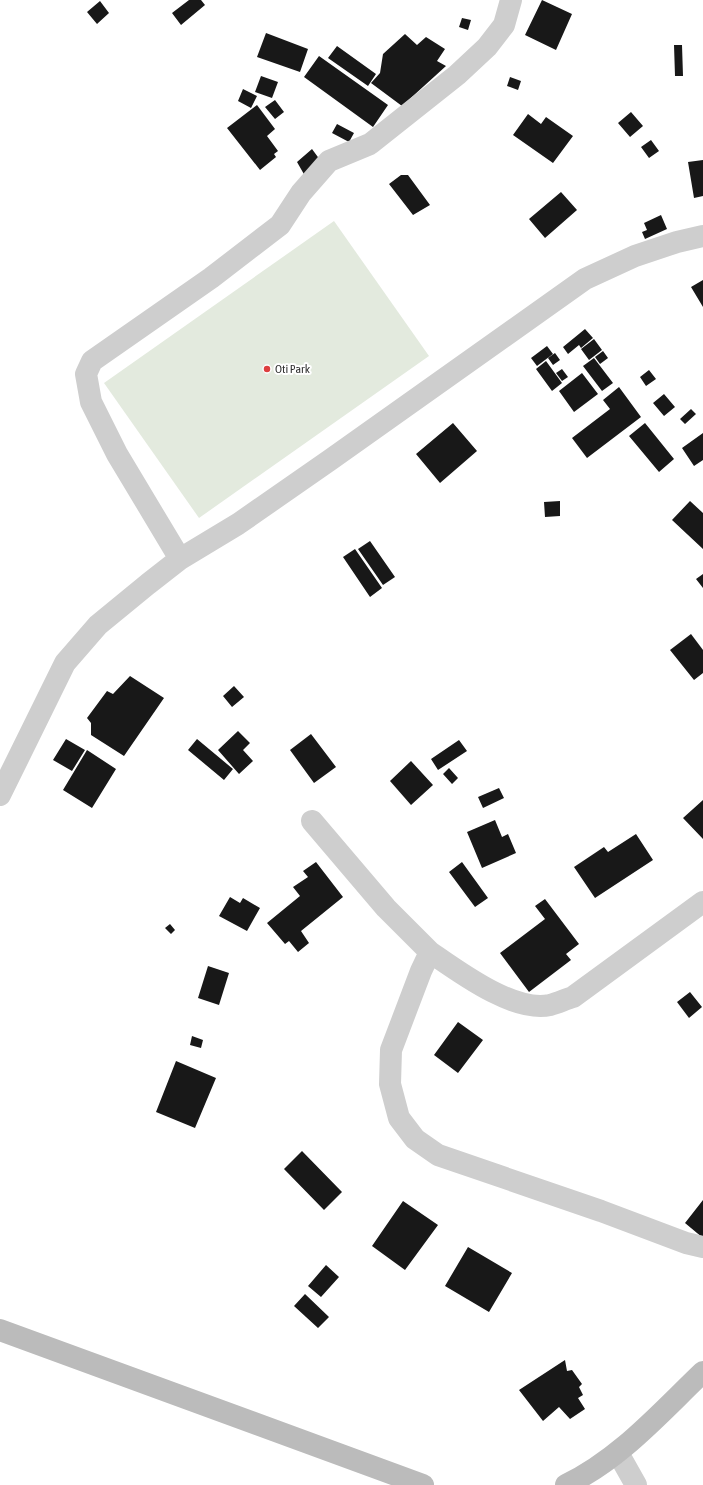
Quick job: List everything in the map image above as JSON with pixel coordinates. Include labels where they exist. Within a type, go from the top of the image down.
[{"type":"street","points":[[180,559],[118,454],[92,402],[86,374],[92,361],[211,278],[280,225],[302,193],[329,161],[370,144],[457,76],[487,47],[504,25],[511,0]]},
{"type":"street","points":[[0,795],[65,663],[98,625],[180,559],[238,524],[585,279],[635,256],[677,242],[703,236]]},
{"type":"street","points":[[312,821],[386,908],[430,952],[466,977],[492,991],[524,1004],[549,1005],[574,997],[703,902]]},
{"type":"street","points":[[430,952],[421,971],[391,1050],[390,1084],[399,1118],[415,1139],[438,1155],[601,1211],[686,1243],[703,1247]]},
{"type":"street","points":[[0,1330],[423,1485]]},
{"type":"street","points":[[566,1485],[582,1477],[618,1453],[703,1372]]},
{"type":"street","points":[[618,1453],[636,1485]]},
{"type":"shaded area","name":"Oti Park","points":[[334,221],[429,356],[199,518],[104,383]]},
{"type":"building","points":[[189,0],[201,0],[205,5],[181,25],[172,13]]},
{"type":"building","points":[[542,0],[572,14],[556,50],[525,35]]},
{"type":"building","points":[[100,1],[109,13],[97,24],[87,12]]},
{"type":"building","points":[[462,18],[471,20],[468,30],[459,27]]},
{"type":"building","points":[[266,33],[308,49],[300,72],[257,57]]},
{"type":"building","points":[[405,34],[417,45],[426,37],[445,49],[437,61],[446,66],[402,106],[371,83],[380,73],[383,54]]},
{"type":"building","points":[[674,45],[682,45],[683,76],[675,76]]},
{"type":"building","points":[[337,46],[376,74],[368,86],[328,58]]},
{"type":"building","points":[[319,56],[388,105],[373,127],[304,77]]},
{"type":"building","points":[[261,76],[278,82],[272,98],[255,92]]},
{"type":"building","points":[[510,77],[521,81],[518,90],[507,86]]},
{"type":"building","points":[[243,89],[257,96],[251,108],[238,101]]},
{"type":"building","points":[[275,100],[284,112],[275,119],[265,107]]},
{"type":"building","points":[[257,105],[275,129],[267,136],[278,151],[274,154],[276,157],[260,170],[227,128]]},
{"type":"building","points":[[631,112],[643,126],[630,137],[618,123]]},
{"type":"building","points":[[528,114],[541,124],[546,117],[573,136],[553,163],[513,135]]},
{"type":"building","points":[[337,124],[354,133],[349,142],[332,133]]},
{"type":"building","points":[[651,140],[659,151],[649,158],[641,147]]},
{"type":"building","points":[[312,149],[323,164],[305,176],[297,162]]},
{"type":"building","points":[[703,160],[703,196],[694,198],[688,162]]},
{"type":"building","points":[[401,175],[408,175],[430,205],[413,215],[389,184]]},
{"type":"building","points":[[561,192],[577,210],[545,238],[529,219]]},
{"type":"building","points":[[661,215],[667,229],[645,239],[642,232],[647,230],[644,223]]},
{"type":"building","points":[[703,280],[703,307],[691,287]]},
{"type":"building","points":[[585,329],[593,338],[581,348],[579,345],[568,354],[563,347]]},
{"type":"building","points":[[594,339],[602,350],[589,360],[581,349]]},
{"type":"building","points":[[547,346],[553,354],[537,366],[531,358]]},
{"type":"building","points":[[603,351],[608,358],[600,364],[595,357]]},
{"type":"building","points":[[555,353],[560,360],[553,365],[548,358]]},
{"type":"building","points":[[594,358],[613,383],[602,391],[583,366]]},
{"type":"building","points":[[546,361],[562,383],[552,391],[536,369]]},
{"type":"building","points":[[562,369],[568,377],[562,381],[556,373]]},
{"type":"building","points":[[649,370],[656,379],[646,386],[640,377]]},
{"type":"building","points":[[582,373],[598,394],[574,412],[559,391]]},
{"type":"building","points":[[619,387],[641,417],[587,458],[572,438],[610,409],[603,400]]},
{"type":"building","points":[[664,394],[675,407],[664,416],[653,403]]},
{"type":"building","points":[[691,409],[696,414],[685,424],[680,419]]},
{"type":"building","points":[[453,423],[477,451],[440,483],[416,454]]},
{"type":"building","points":[[645,423],[674,459],[659,472],[629,436]]},
{"type":"building","points":[[703,433],[703,460],[694,466],[682,448]]},
{"type":"building","points":[[560,501],[560,516],[545,517],[544,502]]},
{"type":"building","points":[[690,501],[703,513],[703,549],[672,520]]},
{"type":"building","points":[[370,541],[395,577],[383,585],[358,549]]},
{"type":"building","points":[[355,549],[382,588],[370,597],[343,557]]},
{"type":"building","points":[[703,574],[703,588],[696,579]]},
{"type":"building","points":[[691,634],[703,650],[703,673],[694,680],[670,650]]},
{"type":"building","points":[[130,676],[164,698],[124,756],[91,735],[91,723],[87,718],[107,691],[113,694]]},
{"type":"building","points":[[234,686],[244,697],[232,707],[223,696]]},
{"type":"building","points":[[238,731],[250,743],[243,750],[253,761],[239,774],[218,750]]},
{"type":"building","points":[[311,734],[336,767],[314,783],[290,750]]},
{"type":"building","points":[[66,739],[85,750],[72,771],[53,760]]},
{"type":"building","points":[[197,739],[233,769],[224,780],[188,750]]},
{"type":"building","points":[[459,740],[467,751],[438,770],[431,759]]},
{"type":"building","points":[[87,750],[116,769],[92,808],[63,790]]},
{"type":"building","points":[[411,761],[433,785],[411,805],[390,781]]},
{"type":"building","points":[[449,768],[458,778],[452,784],[443,774]]},
{"type":"building","points":[[499,788],[504,798],[483,808],[478,797]]},
{"type":"building","points":[[703,800],[703,839],[683,818]]},
{"type":"building","points":[[495,820],[502,837],[508,834],[516,853],[482,868],[467,832]]},
{"type":"building","points":[[636,834],[653,860],[595,898],[574,867],[604,847],[608,852]]},
{"type":"building","points":[[316,862],[343,897],[301,931],[309,943],[298,952],[289,941],[285,944],[267,923],[300,896],[293,887],[308,877],[303,871]]},
{"type":"building","points":[[462,862],[488,898],[475,907],[449,872]]},
{"type":"building","points":[[230,897],[240,903],[243,898],[260,908],[247,931],[219,916]]},
{"type":"building","points":[[545,899],[579,944],[566,954],[571,960],[529,992],[500,953],[545,919],[535,906]]},
{"type":"building","points":[[170,924],[175,930],[171,934],[165,928]]},
{"type":"building","points":[[208,966],[229,973],[219,1005],[198,998]]},
{"type":"building","points":[[690,992],[702,1007],[689,1018],[677,1002]]},
{"type":"building","points":[[458,1022],[483,1040],[458,1073],[434,1055]]},
{"type":"building","points":[[192,1036],[203,1040],[201,1048],[190,1045]]},
{"type":"building","points":[[176,1061],[216,1078],[195,1128],[156,1112]]},
{"type":"building","points":[[302,1151],[342,1192],[324,1210],[284,1169]]},
{"type":"building","points":[[703,1200],[703,1238],[685,1223]]},
{"type":"building","points":[[403,1201],[438,1225],[405,1270],[372,1246]]},
{"type":"building","points":[[468,1247],[512,1273],[489,1312],[445,1286]]},
{"type":"building","points":[[326,1265],[339,1277],[321,1297],[308,1286]]},
{"type":"building","points":[[305,1294],[329,1317],[318,1328],[294,1306]]},
{"type":"building","points":[[565,1360],[567,1371],[572,1370],[582,1384],[579,1387],[583,1395],[578,1398],[585,1409],[570,1419],[559,1407],[543,1421],[519,1390]]},
{"type":"place","name":"Oti Park","points":[[267,369]]}]
